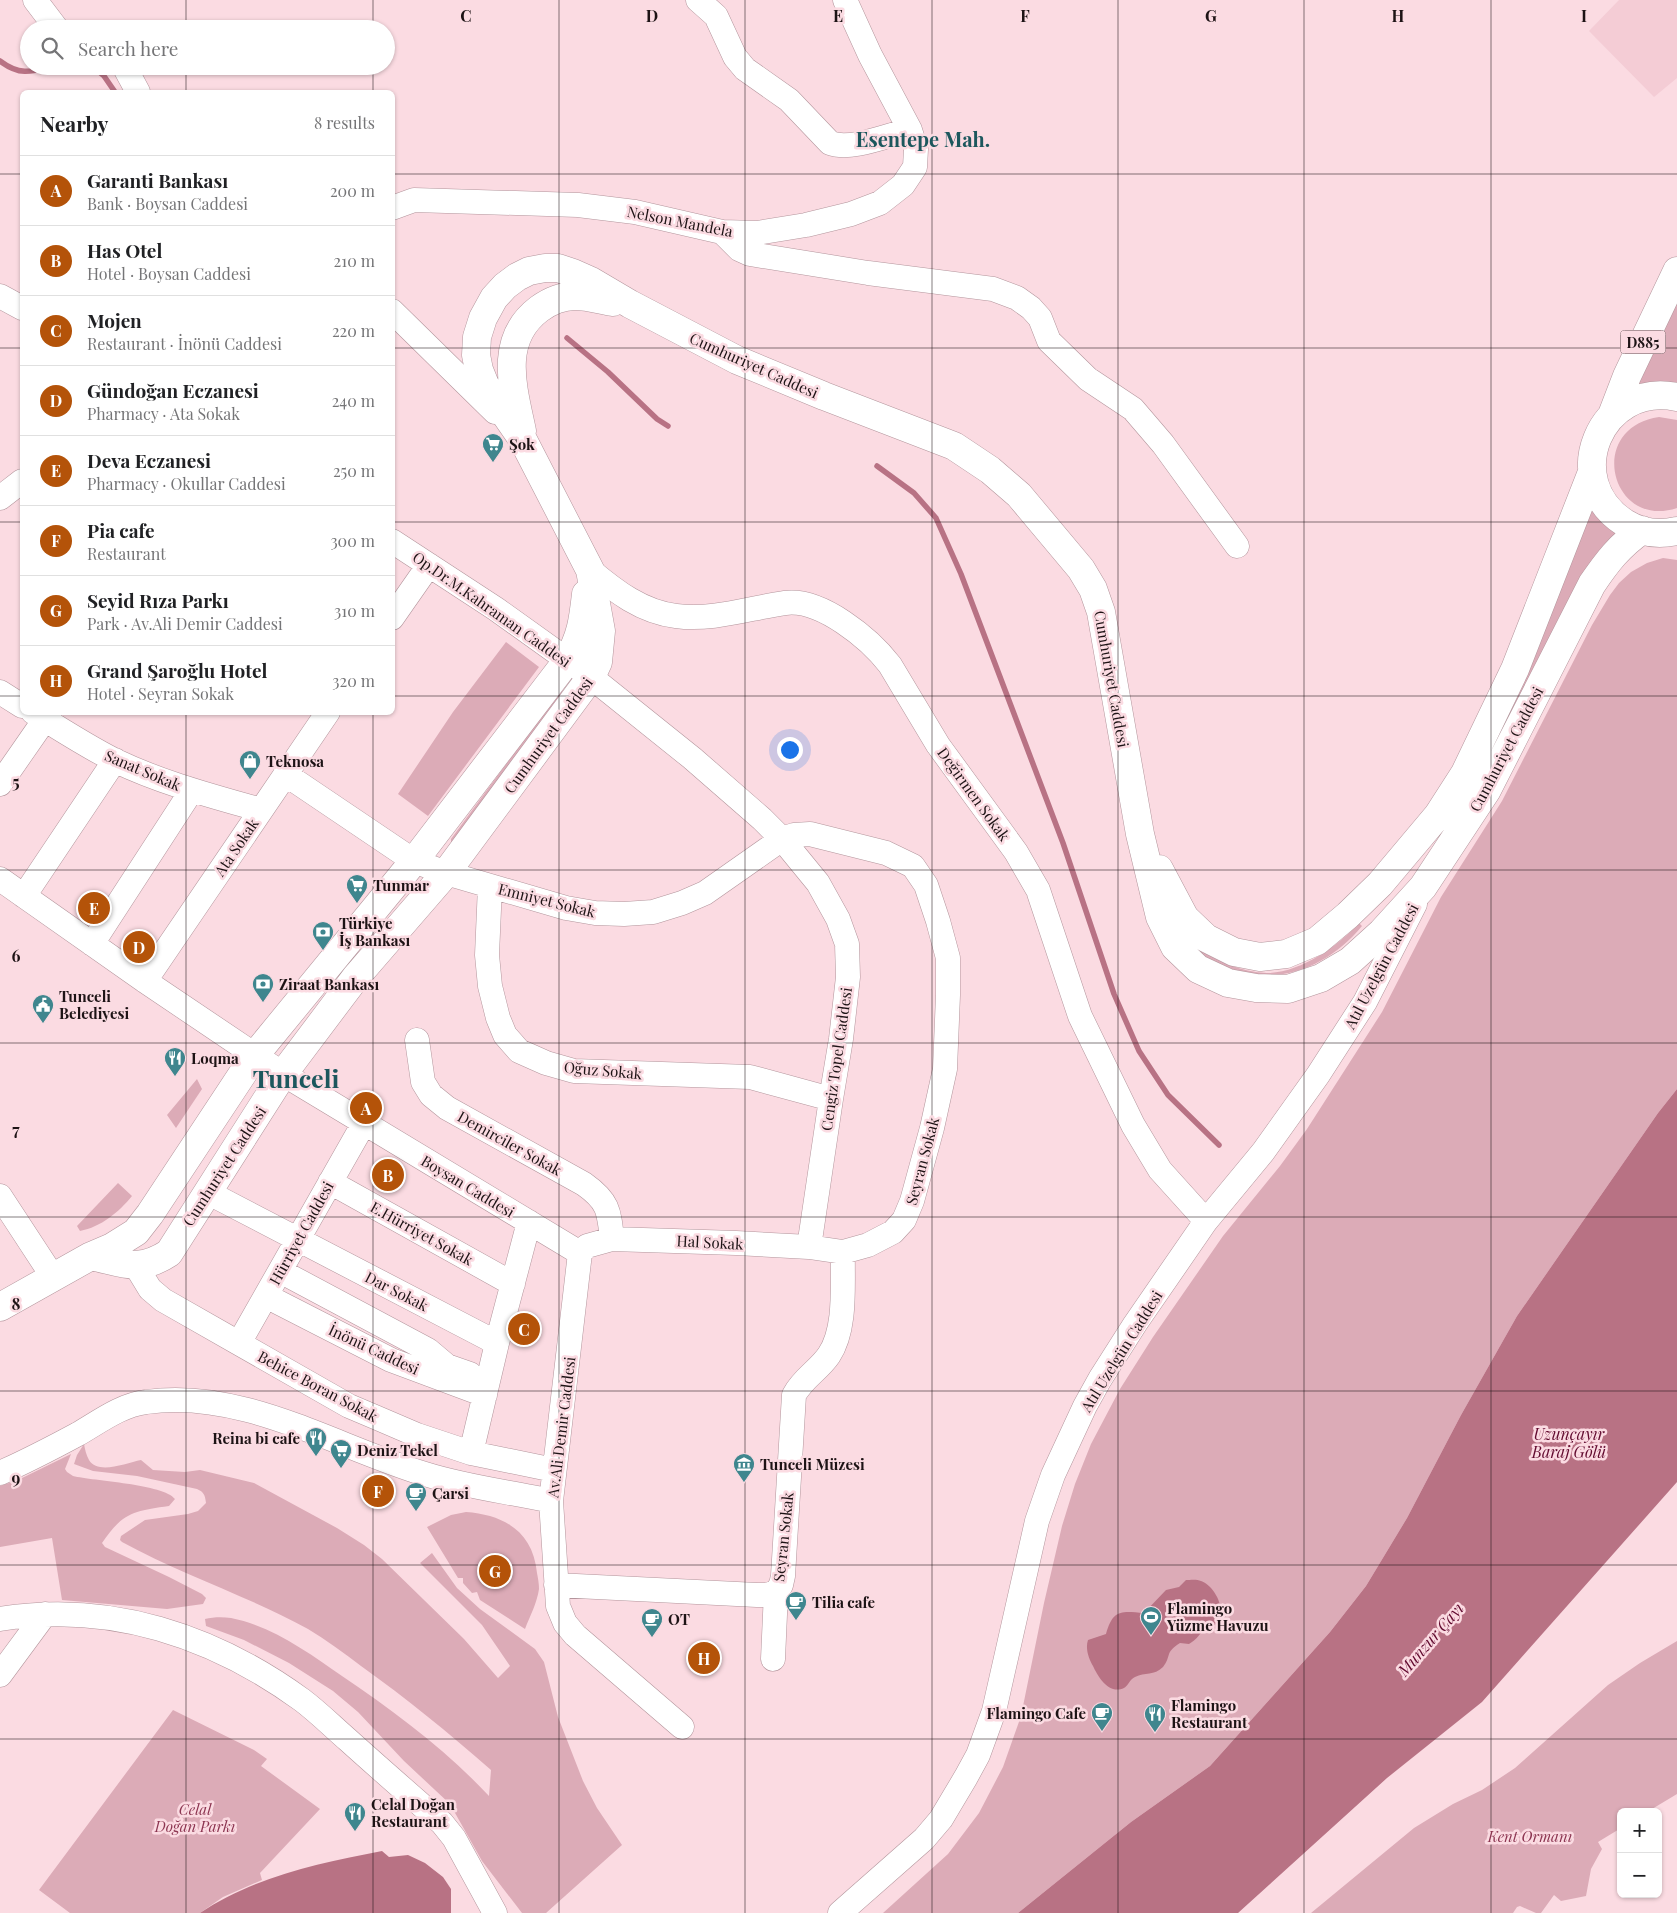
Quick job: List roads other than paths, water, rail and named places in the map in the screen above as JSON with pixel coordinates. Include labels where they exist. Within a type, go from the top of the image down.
[{"type":"main road","name":"Cumhuriyet Caddesi","points":[[91,1256],[136,1266],[155,1262],[169,1253],[206,1192],[283,1074],[356,977],[446,873],[591,677],[598,662],[601,632],[590,570],[523,440],[485,385],[476,355],[477,337],[483,318],[494,298],[504,286],[529,271],[558,268],[573,273],[737,360],[954,446],[990,470],[1018,496],[1081,569],[1093,589],[1101,612],[1140,834],[1160,918],[1175,947],[1198,969],[1228,983],[1256,988],[1288,989],[1321,978],[1350,961],[1382,932],[1423,887],[1487,790],[1592,584],[1609,559],[1625,542],[1642,530]]},
{"type":"main road","name":"D885","points":[[1612,415],[1627,376],[1677,271]]},
{"type":"main road","points":[[523,440],[511,365],[518,332],[530,316],[560,297],[577,296],[630,304]]},
{"type":"main road","points":[[1677,397],[1653,395],[1624,405],[1612,415],[1598,435],[1592,459],[1592,472],[1597,491],[1608,509],[1617,518],[1642,530],[1657,533],[1677,531]]},
{"type":"main road","points":[[1140,834],[1185,918],[1206,938],[1234,952],[1260,957],[1286,954],[1317,941],[1348,915],[1380,884],[1438,815],[1464,773],[1515,669],[1592,472]]},
{"type":"main road","points":[[0,1306],[91,1256],[112,1247],[136,1232],[150,1214],[255,1055],[414,862],[568,661],[577,644],[582,628],[590,570]]},
{"type":"street","points":[[35,0],[49,20]]},
{"type":"street","points":[[698,0],[716,16],[735,57],[745,69],[789,100],[830,143],[852,145],[910,130]]},
{"type":"street","name":"Nelson Mandela","points":[[395,207],[414,200],[578,205],[635,212],[722,232],[758,233],[806,225],[852,214],[880,203],[903,185],[915,167],[916,149],[910,130],[870,55],[845,0]]},
{"type":"street","points":[[129,75],[137,90]]},
{"type":"street","points":[[722,232],[740,249],[750,254],[868,273],[993,289],[1017,298],[1040,318],[1049,341],[1088,379],[1133,408],[1163,444],[1237,546]]},
{"type":"street","points":[[0,296],[20,307]]},
{"type":"street","points":[[395,314],[523,440]]},
{"type":"street","points":[[0,498],[20,483]]},
{"type":"street","name":"Op.Dr.M.Kahraman Caddesi","points":[[395,543],[496,609],[591,677]]},
{"type":"street","points":[[395,614],[429,564]]},
{"type":"street","name":"Değirmen Sokak","points":[[590,570],[616,591],[635,602],[652,611],[676,617],[702,617],[736,613],[787,602],[804,605],[825,612],[848,624],[881,653],[895,672],[938,745],[1020,860],[1038,890],[1080,1016],[1134,1125],[1160,1170],[1206,1221]]},
{"type":"street","name":"Cengiz Topel Caddesi","points":[[591,677],[692,758],[762,819],[782,839],[818,883],[838,919],[847,944],[848,986],[842,1039],[830,1099],[809,1247]]},
{"type":"street","points":[[0,692],[20,705]]},
{"type":"street","points":[[0,784],[42,715]]},
{"type":"street","name":"Sanat Sokak","points":[[42,715],[115,760],[192,790],[261,810]]},
{"type":"street","name":"Ata Sokak","points":[[145,981],[326,715]]},
{"type":"street","points":[[24,896],[115,760]]},
{"type":"street","name":"Emniyet Sokak","points":[[285,774],[414,862],[566,908],[595,914],[653,912],[682,903],[705,893],[782,839]]},
{"type":"street","points":[[92,944],[192,790]]},
{"type":"street","name":"Seyran Sokak","points":[[556,1585],[757,1595],[776,1592],[782,1576],[794,1395],[800,1384],[829,1356],[837,1338],[840,1324],[843,1252],[868,1245],[893,1232],[904,1220],[912,1201],[932,1128],[945,1069],[948,958],[926,885],[913,866],[886,853],[810,834],[794,835],[782,839]]},
{"type":"street","name":"Boysan Caddesi","points":[[0,879],[145,981],[283,1074],[580,1253]]},
{"type":"street","name":"Oğuz Sokak","points":[[490,886],[488,955],[490,986],[498,1018],[505,1035],[519,1051],[546,1063],[574,1071],[750,1077],[830,1099]]},
{"type":"street","name":"Atıl Uzelgün Caddesi","points":[[840,1913],[924,1840],[941,1819],[966,1777],[978,1755],[994,1711],[1037,1521],[1070,1436],[1100,1379],[1135,1324],[1206,1221],[1263,1152],[1308,1089],[1365,1002],[1423,887]]},
{"type":"street","name":"Demirciler Sokak","points":[[417,1040],[423,1082],[432,1094],[454,1112],[584,1184],[598,1194],[606,1203],[612,1239]]},
{"type":"street","name":"Hürriyet Caddesi","points":[[239,1343],[364,1123]]},
{"type":"street","name":"E.Hürriyet Sokak","points":[[330,1182],[513,1284]]},
{"type":"street","name":"Dar Sokak","points":[[206,1192],[497,1343]]},
{"type":"street","points":[[0,1196],[53,1277]]},
{"type":"street","points":[[472,1453],[497,1343],[529,1222]]},
{"type":"street","name":"Hal Sokak","points":[[580,1253],[588,1246],[612,1239],[675,1240],[809,1247],[843,1252]]},
{"type":"street","name":"Av.Ali Demir Caddesi","points":[[580,1253],[551,1502],[558,1606],[565,1623],[575,1635],[682,1727]]},
{"type":"street","name":"Behice Boran Sokak","points":[[136,1266],[150,1289],[163,1300],[350,1406],[418,1435],[472,1453],[554,1470]]},
{"type":"street","name":"İnönü Caddesi","points":[[280,1271],[428,1350],[447,1366],[487,1388]]},
{"type":"street","name":"İnönü Caddesi","points":[[266,1296],[391,1360],[487,1388]]},
{"type":"street","points":[[0,1473],[33,1459],[124,1408],[145,1402],[185,1400],[232,1405],[260,1413],[425,1474],[551,1502]]},
{"type":"street","points":[[774,1659],[776,1592]]},
{"type":"street","points":[[0,1619],[45,1614],[81,1615],[128,1621],[164,1629],[186,1636],[220,1651],[272,1680],[303,1701],[442,1823],[454,1838],[495,1913]]},
{"type":"street","points":[[0,1675],[45,1614]]},
{"type":"water","name":"Uzunçayır Baraj Gölü","points":[[1677,1089],[1677,1482],[1482,1702],[1387,1778],[1238,1913],[1018,1913],[1131,1822],[1210,1766],[1330,1632],[1366,1586],[1407,1518],[1461,1415],[1517,1316],[1658,1113]]},
{"type":"water","name":"Flamingo Yüzme Havuzu","points":[[1186,1580],[1201,1581],[1215,1593],[1221,1612],[1216,1624],[1204,1630],[1189,1644],[1180,1643],[1175,1646],[1160,1670],[1135,1677],[1127,1686],[1119,1690],[1109,1687],[1101,1680],[1090,1660],[1087,1650],[1088,1640],[1106,1634],[1112,1620],[1119,1613],[1144,1613],[1166,1590],[1179,1587]]},
{"type":"water","points":[[382,1851],[389,1857],[408,1855],[425,1863],[443,1877],[451,1889],[451,1913],[200,1913],[242,1890],[288,1873],[311,1866]]},
{"type":"waterway","points":[[0,61],[20,71]]},
{"type":"waterway","points":[[103,75],[114,90]]},
{"type":"waterway","points":[[567,338],[608,372],[657,419],[668,426]]},
{"type":"waterway","points":[[877,466],[914,493],[936,518],[961,574],[1063,843],[1114,994],[1139,1051],[1168,1095],[1219,1145]]},
{"type":"place","name":"Şok","points":[[493,463]]},
{"type":"place","name":"Teknosa","points":[[250,780]]},
{"type":"place","name":"Tunmar","points":[[357,904]]},
{"type":"place","name":"Deva Eczanesi","points":[[94,908]]},
{"type":"place","name":"Gündoğan Eczanesi","points":[[139,947]]},
{"type":"place","name":"Türkiye İş Bankası","points":[[323,951]]},
{"type":"place","name":"Ziraat Bankası","points":[[263,1003]]},
{"type":"place","name":"Tunceli Belediyesi","points":[[43,1024]]},
{"type":"place","name":"Loqma","points":[[175,1077]]},
{"type":"place","name":"Garanti Bankası","points":[[366,1108]]},
{"type":"place","name":"Has Otel","points":[[388,1175]]},
{"type":"place","name":"Mojen","points":[[524,1329]]},
{"type":"place","name":"Reina bi cafe","points":[[316,1457]]},
{"type":"place","name":"Deniz Tekel","points":[[341,1469]]},
{"type":"place","name":"Tunceli Müzesi","points":[[744,1483]]},
{"type":"place","name":"Pia cafe","points":[[378,1491]]},
{"type":"place","name":"Çarsi","points":[[416,1512]]},
{"type":"place","name":"Seyid Rıza Parkı","points":[[495,1571]]},
{"type":"place","name":"Tilia cafe","points":[[796,1621]]},
{"type":"place","name":"Flamingo Yüzme Havuzu","points":[[1151,1636]]},
{"type":"place","name":"OT","points":[[652,1638]]},
{"type":"place","name":"Grand Şaroğlu Hotel","points":[[704,1658]]},
{"type":"place","name":"Flamingo Cafe","points":[[1102,1732]]},
{"type":"place","name":"Flamingo Restaurant","points":[[1155,1733]]},
{"type":"place","name":"Celal Doğan Restaurant","points":[[355,1832]]},
{"type":"district","name":"Esentepe Mah.","points":[[923,138]]},
{"type":"district","name":"Tunceli","points":[[296,1077]]},
{"type":"water label","name":"Munzur Çayı","points":[[1430,1639]]},
{"type":"park label","name":"Celal Doğan Parkı","points":[[195,1818]]},
{"type":"park label","name":"Kent Ormanı","points":[[1530,1836]]}]
